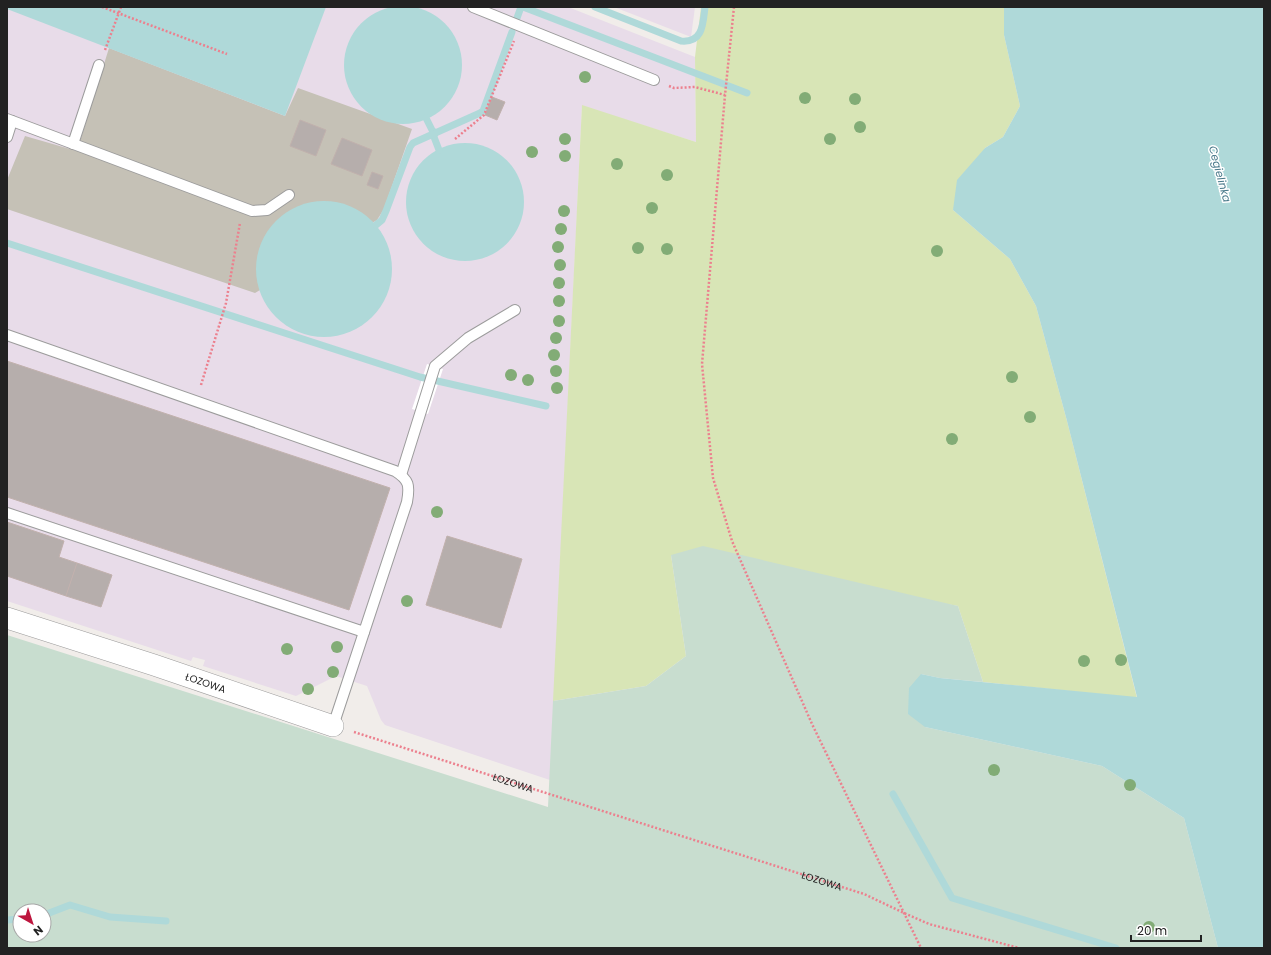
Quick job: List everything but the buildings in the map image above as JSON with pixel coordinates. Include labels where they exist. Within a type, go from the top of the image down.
[{"type":"street","name":"ŁOZOWA","points":[[7,618],[154,665],[333,726]]},
{"type":"lane","points":[[473,7],[654,80]]},
{"type":"lane","points":[[73,144],[99,65]]},
{"type":"lane","points":[[7,137],[10,120],[252,211],[267,210],[289,195]]},
{"type":"lane","points":[[401,475],[435,366],[468,338],[515,310]]},
{"type":"lane","points":[[7,335],[395,471],[404,477],[409,488],[407,502],[333,726]]},
{"type":"lane","points":[[7,513],[364,632]]},
{"type":"path","points":[[102,7],[227,54]]},
{"type":"path","points":[[108,44],[121,7]]},
{"type":"path","points":[[734,7],[702,364],[713,478],[732,541],[812,724],[921,948]]},
{"type":"path","points":[[455,139],[484,115],[520,26]]},
{"type":"path","points":[[674,88],[695,87],[725,95]]},
{"type":"path","points":[[196,401],[226,303],[242,207]]},
{"type":"path","name":"ŁOZOWA","points":[[333,726],[864,894],[929,924],[1019,948]]},
{"type":"shaded area","points":[[7,7],[568,7],[695,57],[696,142],[582,106],[550,780],[385,725],[381,720],[367,686],[336,676],[296,696],[203,666],[205,660],[193,657],[191,661],[7,601]]},
{"type":"shaded area","points":[[614,7],[695,7],[691,37]]},
{"type":"shaded area","points":[[109,48],[285,116],[298,88],[412,129],[384,209],[377,220],[255,293],[7,209],[7,180],[25,136],[77,151]]},
{"type":"green space","points":[[701,7],[1004,7],[1004,35],[1020,106],[1003,137],[985,148],[953,210],[1010,259],[1036,306],[1067,421],[1137,698],[983,682],[958,606],[671,555],[686,656],[646,686],[553,701],[582,105],[696,142],[695,57]]},
{"type":"green space","points":[[703,546],[958,606],[983,682],[940,678],[921,674],[925,727],[1102,766],[1184,818],[1218,948],[7,948],[7,635],[548,807],[553,701],[646,686],[686,656],[671,555]]},
{"type":"water","points":[[403,6],[414,7],[425,11],[436,16],[445,23],[452,32],[457,43],[461,54],[461,76],[457,87],[452,98],[445,107],[436,114],[425,119],[414,123],[403,124],[392,123],[381,119],[370,114],[361,107],[354,98],[349,87],[345,76],[344,65],[345,54],[349,43],[354,32],[361,23],[370,16],[381,11],[392,7]]},
{"type":"water","points":[[7,7],[326,7],[285,116],[7,9]]},
{"type":"water","name":"Cegielinka","points":[[1004,7],[1264,7],[1264,948],[1218,948],[1184,818],[1102,766],[925,727],[908,714],[909,688],[921,674],[940,678],[1137,697],[1067,421],[1036,306],[1010,259],[953,210],[957,180],[985,148],[1003,137],[1020,106],[1004,35]]},
{"type":"water","points":[[465,143],[476,144],[487,148],[498,153],[507,160],[514,169],[519,180],[523,191],[523,213],[519,224],[514,235],[507,244],[498,251],[487,256],[476,260],[465,261],[454,260],[443,256],[432,251],[423,244],[416,235],[411,224],[407,213],[406,202],[407,191],[411,180],[416,169],[423,160],[432,153],[443,148],[454,144]]},
{"type":"water","points":[[324,201],[344,204],[356,209],[372,221],[384,237],[389,249],[392,269],[389,289],[384,301],[372,317],[356,329],[344,334],[324,337],[304,334],[292,329],[276,317],[264,301],[259,289],[256,269],[259,249],[264,237],[276,221],[292,209],[304,204]]},
{"type":"pier","points":[[427,364],[443,369],[428,414],[412,409]]},
{"type":"waterway","points":[[517,18],[521,7]]},
{"type":"waterway","points":[[523,7],[747,93]]},
{"type":"waterway","points":[[595,7],[681,41],[688,41],[698,36],[704,20],[705,7]]},
{"type":"waterway","points":[[376,225],[382,220],[410,147],[413,143],[483,111],[512,32]]},
{"type":"waterway","points":[[426,118],[435,133],[434,137],[439,150]]},
{"type":"waterway","points":[[7,243],[420,377],[546,406]]},
{"type":"waterway","points":[[893,794],[952,898],[1116,948]]},
{"type":"waterway","points":[[52,912],[70,905],[110,917],[166,921]]},
{"type":"waterway","points":[[7,920],[12,920]]}]
